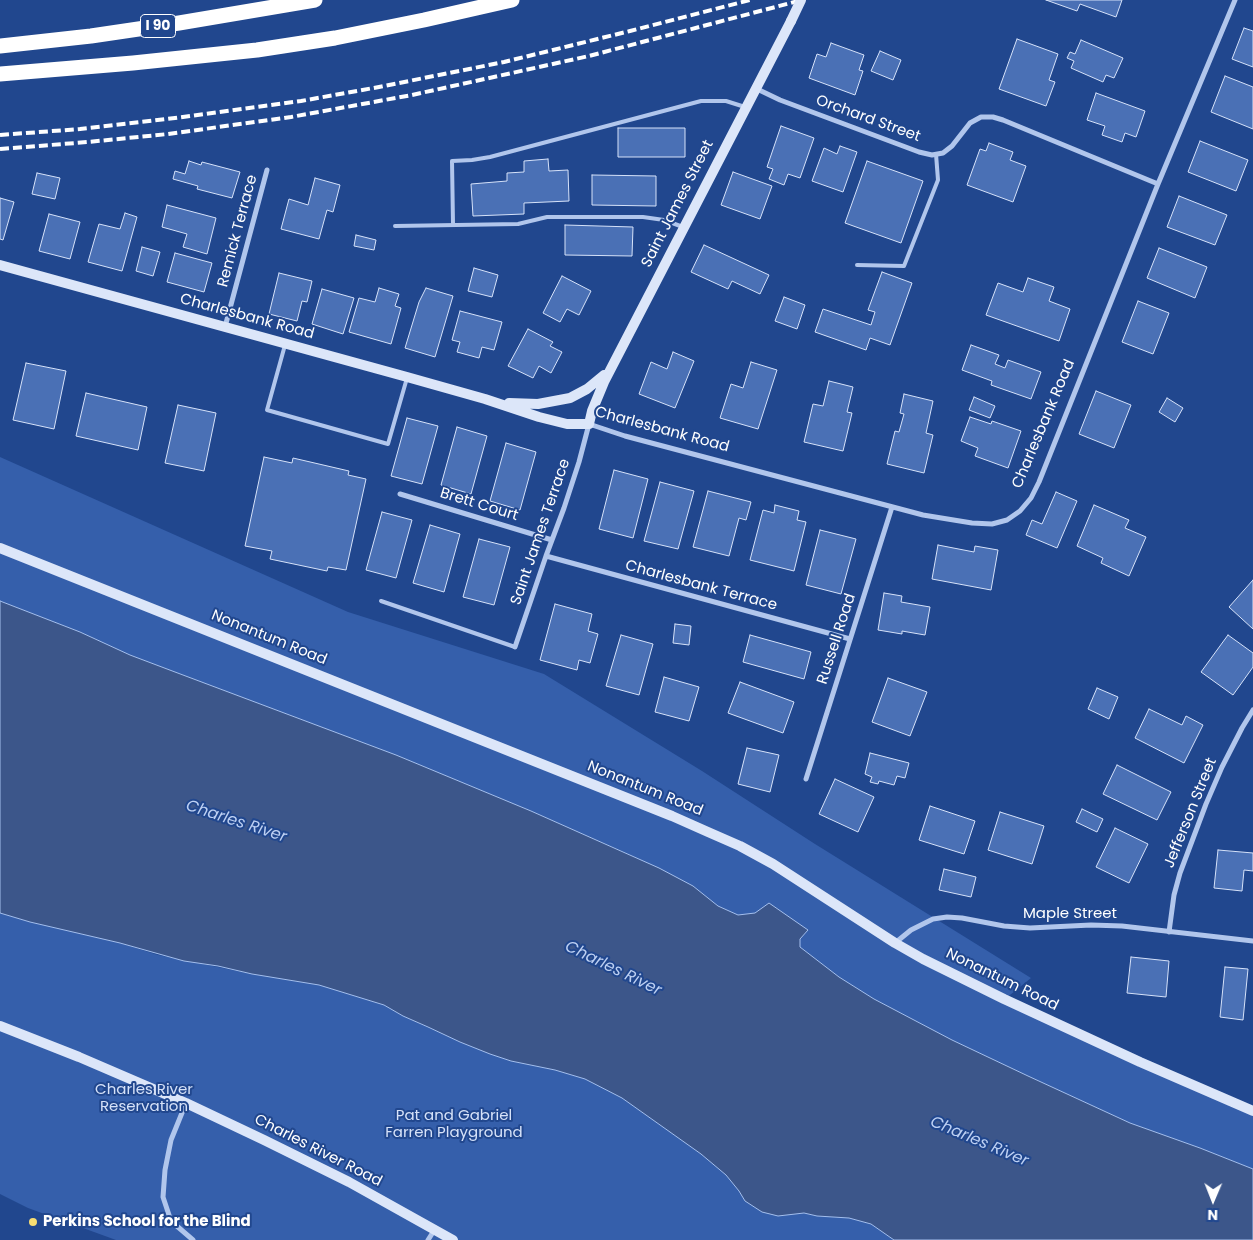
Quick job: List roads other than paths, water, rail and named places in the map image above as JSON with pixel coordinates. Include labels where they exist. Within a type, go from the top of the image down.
[{"type":"highway","name":"I 90","points":[[0,46],[91,36],[315,0]]},
{"type":"highway","points":[[0,74],[257,50],[424,20],[512,0]]},
{"type":"street","name":"Saint James Street","points":[[589,424],[597,397],[613,364],[801,0]]},
{"type":"street","name":"Charlesbank Road","points":[[0,265],[407,377],[559,422],[589,424],[625,436],[892,508],[956,521],[992,524],[1007,520],[1020,511],[1031,498],[1039,482],[1158,184],[1235,0]]},
{"type":"street","name":"Orchard Street","points":[[755,88],[780,100],[919,152],[932,155],[943,153],[952,146],[970,123],[981,117],[993,116],[1158,184]]},
{"type":"street","name":"Remick Terrace","points":[[225,327],[266,170]]},
{"type":"street","name":"Charlesbank Road","points":[[485,400],[527,405],[570,398],[601,379],[613,364]]},
{"type":"street","name":"Saint James Terrace","points":[[514,647],[564,508],[589,424]]},
{"type":"street","name":"Brett Court","points":[[400,494],[552,540]]},
{"type":"street","name":"Russell Road","points":[[806,779],[892,508]]},
{"type":"street","name":"Nonantum Road","points":[[0,548],[681,820],[740,846],[773,864],[923,959],[1013,1004],[1253,1111]]},
{"type":"street","name":"Charlesbank Terrace","points":[[546,556],[850,639]]},
{"type":"street","name":"Jefferson Street","points":[[1169,932],[1172,905],[1180,873],[1206,804],[1222,767],[1253,710]]},
{"type":"street","name":"Maple Street","points":[[895,943],[908,932],[921,925],[947,917],[1030,928],[1091,925],[1122,926],[1253,941]]},
{"type":"street","name":"Charles River Road","points":[[0,1026],[186,1103],[349,1182],[453,1240]]},
{"type":"street","points":[[186,1103],[171,1140],[165,1170],[163,1196],[171,1221],[193,1240]]},
{"type":"street","points":[[428,1240],[435,1229]]},
{"type":"lane","points":[[453,224],[452,161],[490,157],[701,101],[726,100],[746,107]]},
{"type":"lane","points":[[857,265],[904,266],[938,180],[936,154]]},
{"type":"lane","points":[[395,226],[518,224],[547,216],[643,217],[664,220],[683,227]]},
{"type":"lane","points":[[285,343],[267,410],[388,444],[407,377]]},
{"type":"lane","points":[[381,602],[514,647]]},
{"type":"water","name":"Charles River","points":[[0,601],[80,632],[130,655],[396,755],[531,811],[659,868],[693,886],[718,906],[738,915],[755,913],[769,903],[808,930],[800,939],[800,947],[839,977],[874,999],[952,1040],[1130,1123],[1253,1169],[1253,1240],[894,1240],[871,1224],[849,1218],[817,1216],[804,1213],[778,1216],[762,1212],[745,1201],[726,1175],[701,1154],[622,1098],[585,1079],[490,1054],[403,1016],[384,1005],[319,985],[184,961],[0,913]]},
{"type":"railway","points":[[0,135],[80,129],[175,118],[301,101],[379,87],[504,62],[750,0]]},
{"type":"railway","points":[[0,149],[168,134],[291,117],[412,95],[589,56],[802,0]]},
{"type":"place","name":"Perkins School for the Blind","points":[[33,1222]]},
{"type":"park label","name":"Charles River Reservation","points":[[144,1098]]},
{"type":"park label","name":"Pat and Gabriel Farren Playground","points":[[454,1124]]}]
